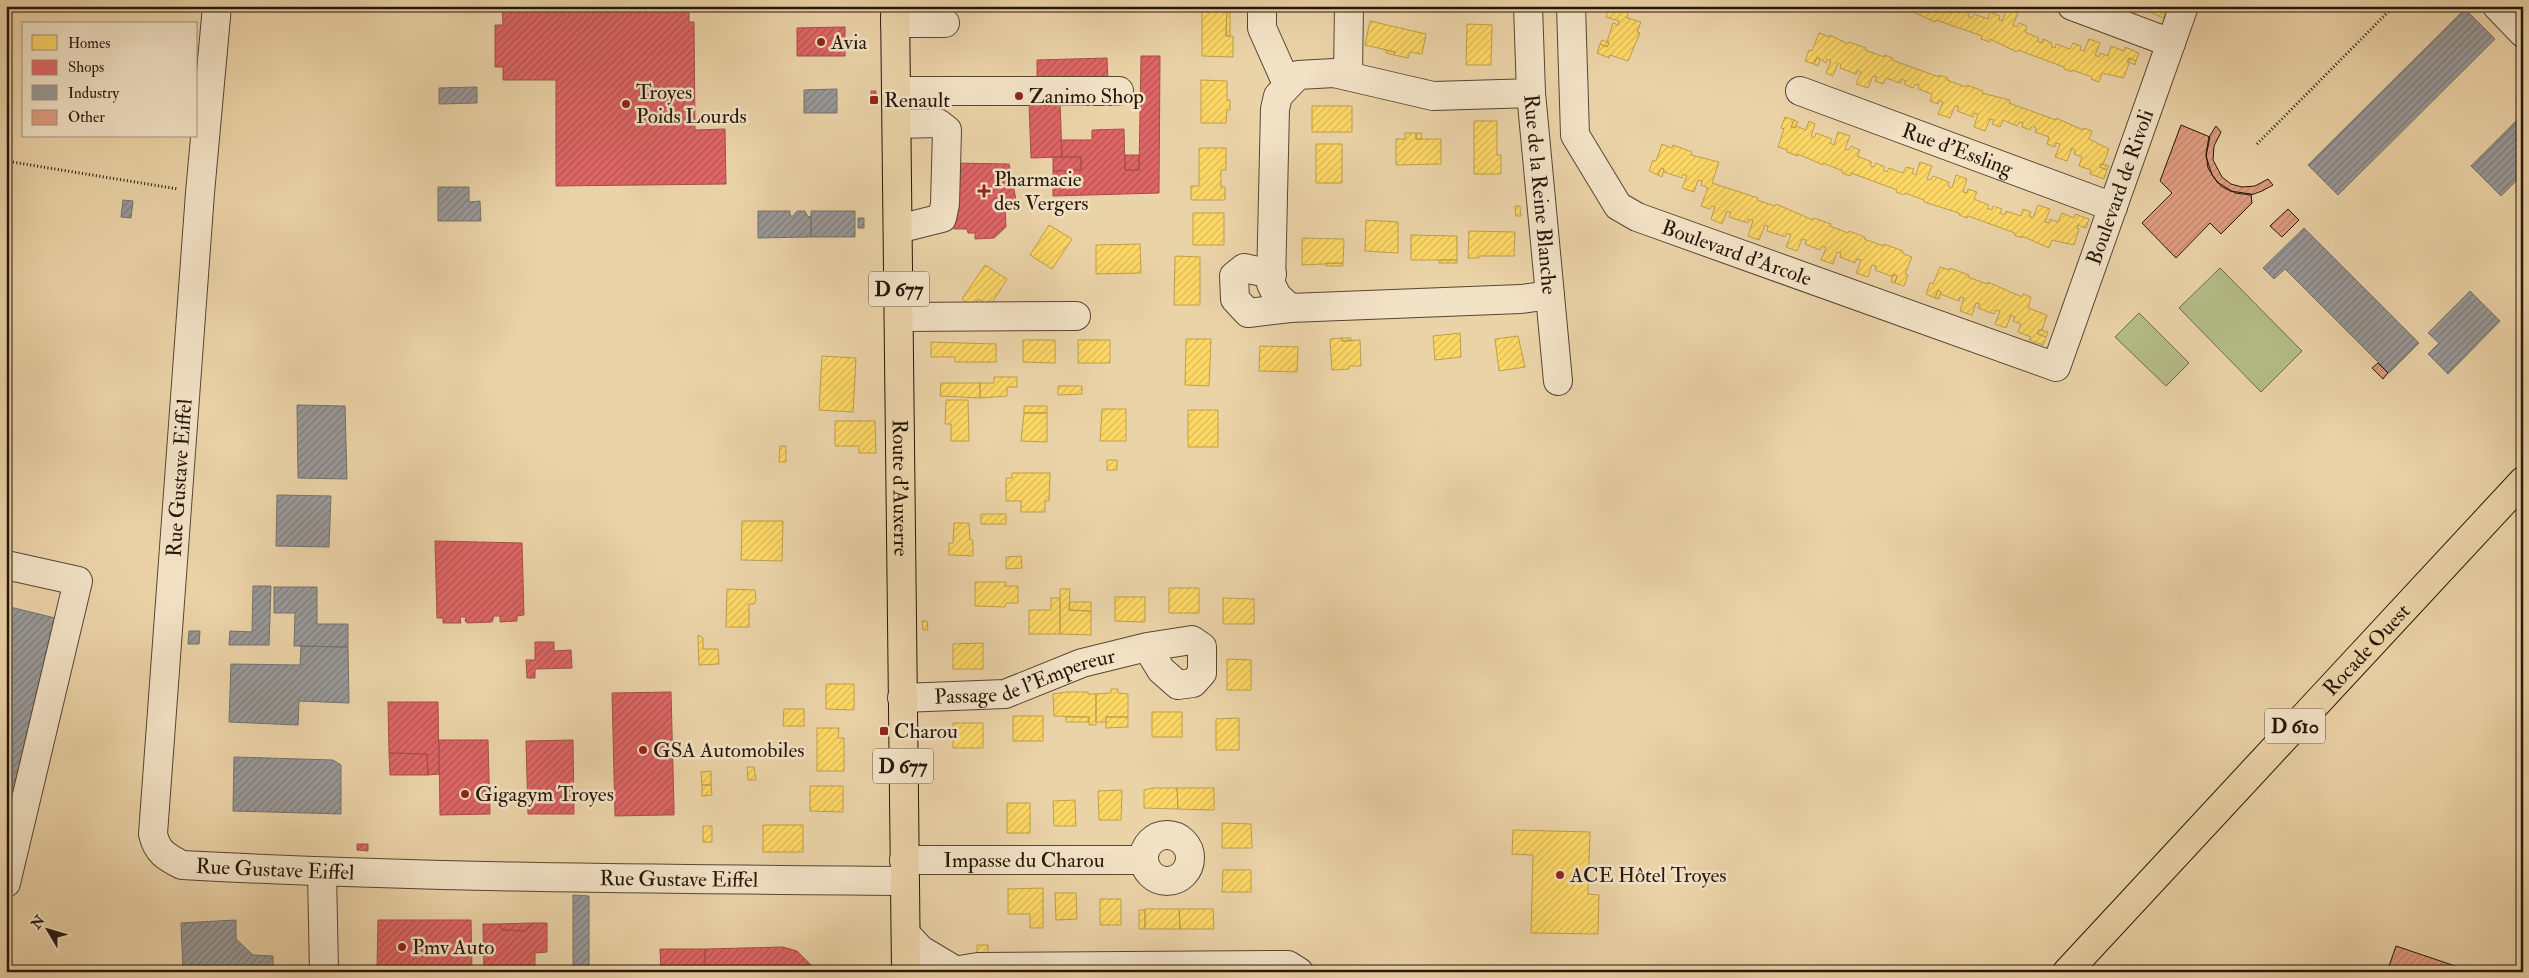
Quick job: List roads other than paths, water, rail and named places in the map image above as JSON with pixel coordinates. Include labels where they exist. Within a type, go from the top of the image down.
[{"type":"main road","name":"Route d'Auxerre","points":[[895,15],[906,972]]},
{"type":"main road","name":"Rocade Ouest","points":[[2067,972],[2523,481]]},
{"type":"street","name":"Rue Gustave Eiffel","points":[[217,6],[200,193],[153,834],[155,846],[164,856],[182,865],[322,872],[727,881],[904,870]]},
{"type":"street","points":[[1262,6],[1262,28],[1287,84]]},
{"type":"street","points":[[1348,76],[1349,6]]},
{"type":"street","name":"Rue de la Reine Blanche","points":[[1528,6],[1531,93],[1558,382]]},
{"type":"street","name":"Boulevard d'Arcole","points":[[1570,6],[1575,135],[1618,206],[1637,217],[2056,367]]},
{"type":"street","points":[[2072,6],[2171,43]]},
{"type":"street","name":"Boulevard de Rivoli","points":[[2056,367],[2184,6]]},
{"type":"street","points":[[2496,6],[2523,33]]},
{"type":"street","points":[[895,15],[946,23]]},
{"type":"street","points":[[1290,308],[1278,296],[1271,284],[1275,109],[1278,96],[1287,84],[1298,75],[1334,73],[1433,96],[1531,93]]},
{"type":"street","points":[[896,91],[1006,89],[1035,92],[1119,91]]},
{"type":"street","name":"Rue d'Essling","points":[[1800,91],[2113,207]]},
{"type":"street","points":[[897,124],[938,123],[947,130],[945,204],[942,218],[898,229]]},
{"type":"street","points":[[1272,274],[1244,268],[1234,276],[1235,300],[1248,313],[1290,308],[1521,300],[1550,295]]},
{"type":"street","points":[[899,317],[1076,316]]},
{"type":"street","points":[[6,565],[78,581],[6,883]]},
{"type":"street","name":"Passage de l'Empereur","points":[[902,698],[1005,694],[1082,663],[1147,647]]},
{"type":"street","name":"Impasse du Charou","points":[[904,870],[1143,860]]},
{"type":"street","points":[[322,872],[324,972]]},
{"type":"street","points":[[906,934],[922,950],[950,971],[978,967],[1288,965],[1299,972]]},
{"type":"place","name":"Avia","points":[[821,42]]},
{"type":"place","name":"Zanimo Shop","points":[[1019,96]]},
{"type":"place","name":"Renault","points":[[874,100]]},
{"type":"place","name":"Troyes Poids Lourds","points":[[626,104]]},
{"type":"place","name":"Pharmacie des Vergers","points":[[984,191]]},
{"type":"place","name":"Charou","points":[[884,731]]},
{"type":"place","name":"GSA Automobiles","points":[[643,750]]},
{"type":"place","name":"Gigagym Troyes","points":[[465,794]]},
{"type":"place","name":"ACE Hôtel Troyes","points":[[1560,875]]},
{"type":"place","name":"Pmv Auto","points":[[402,947]]}]
